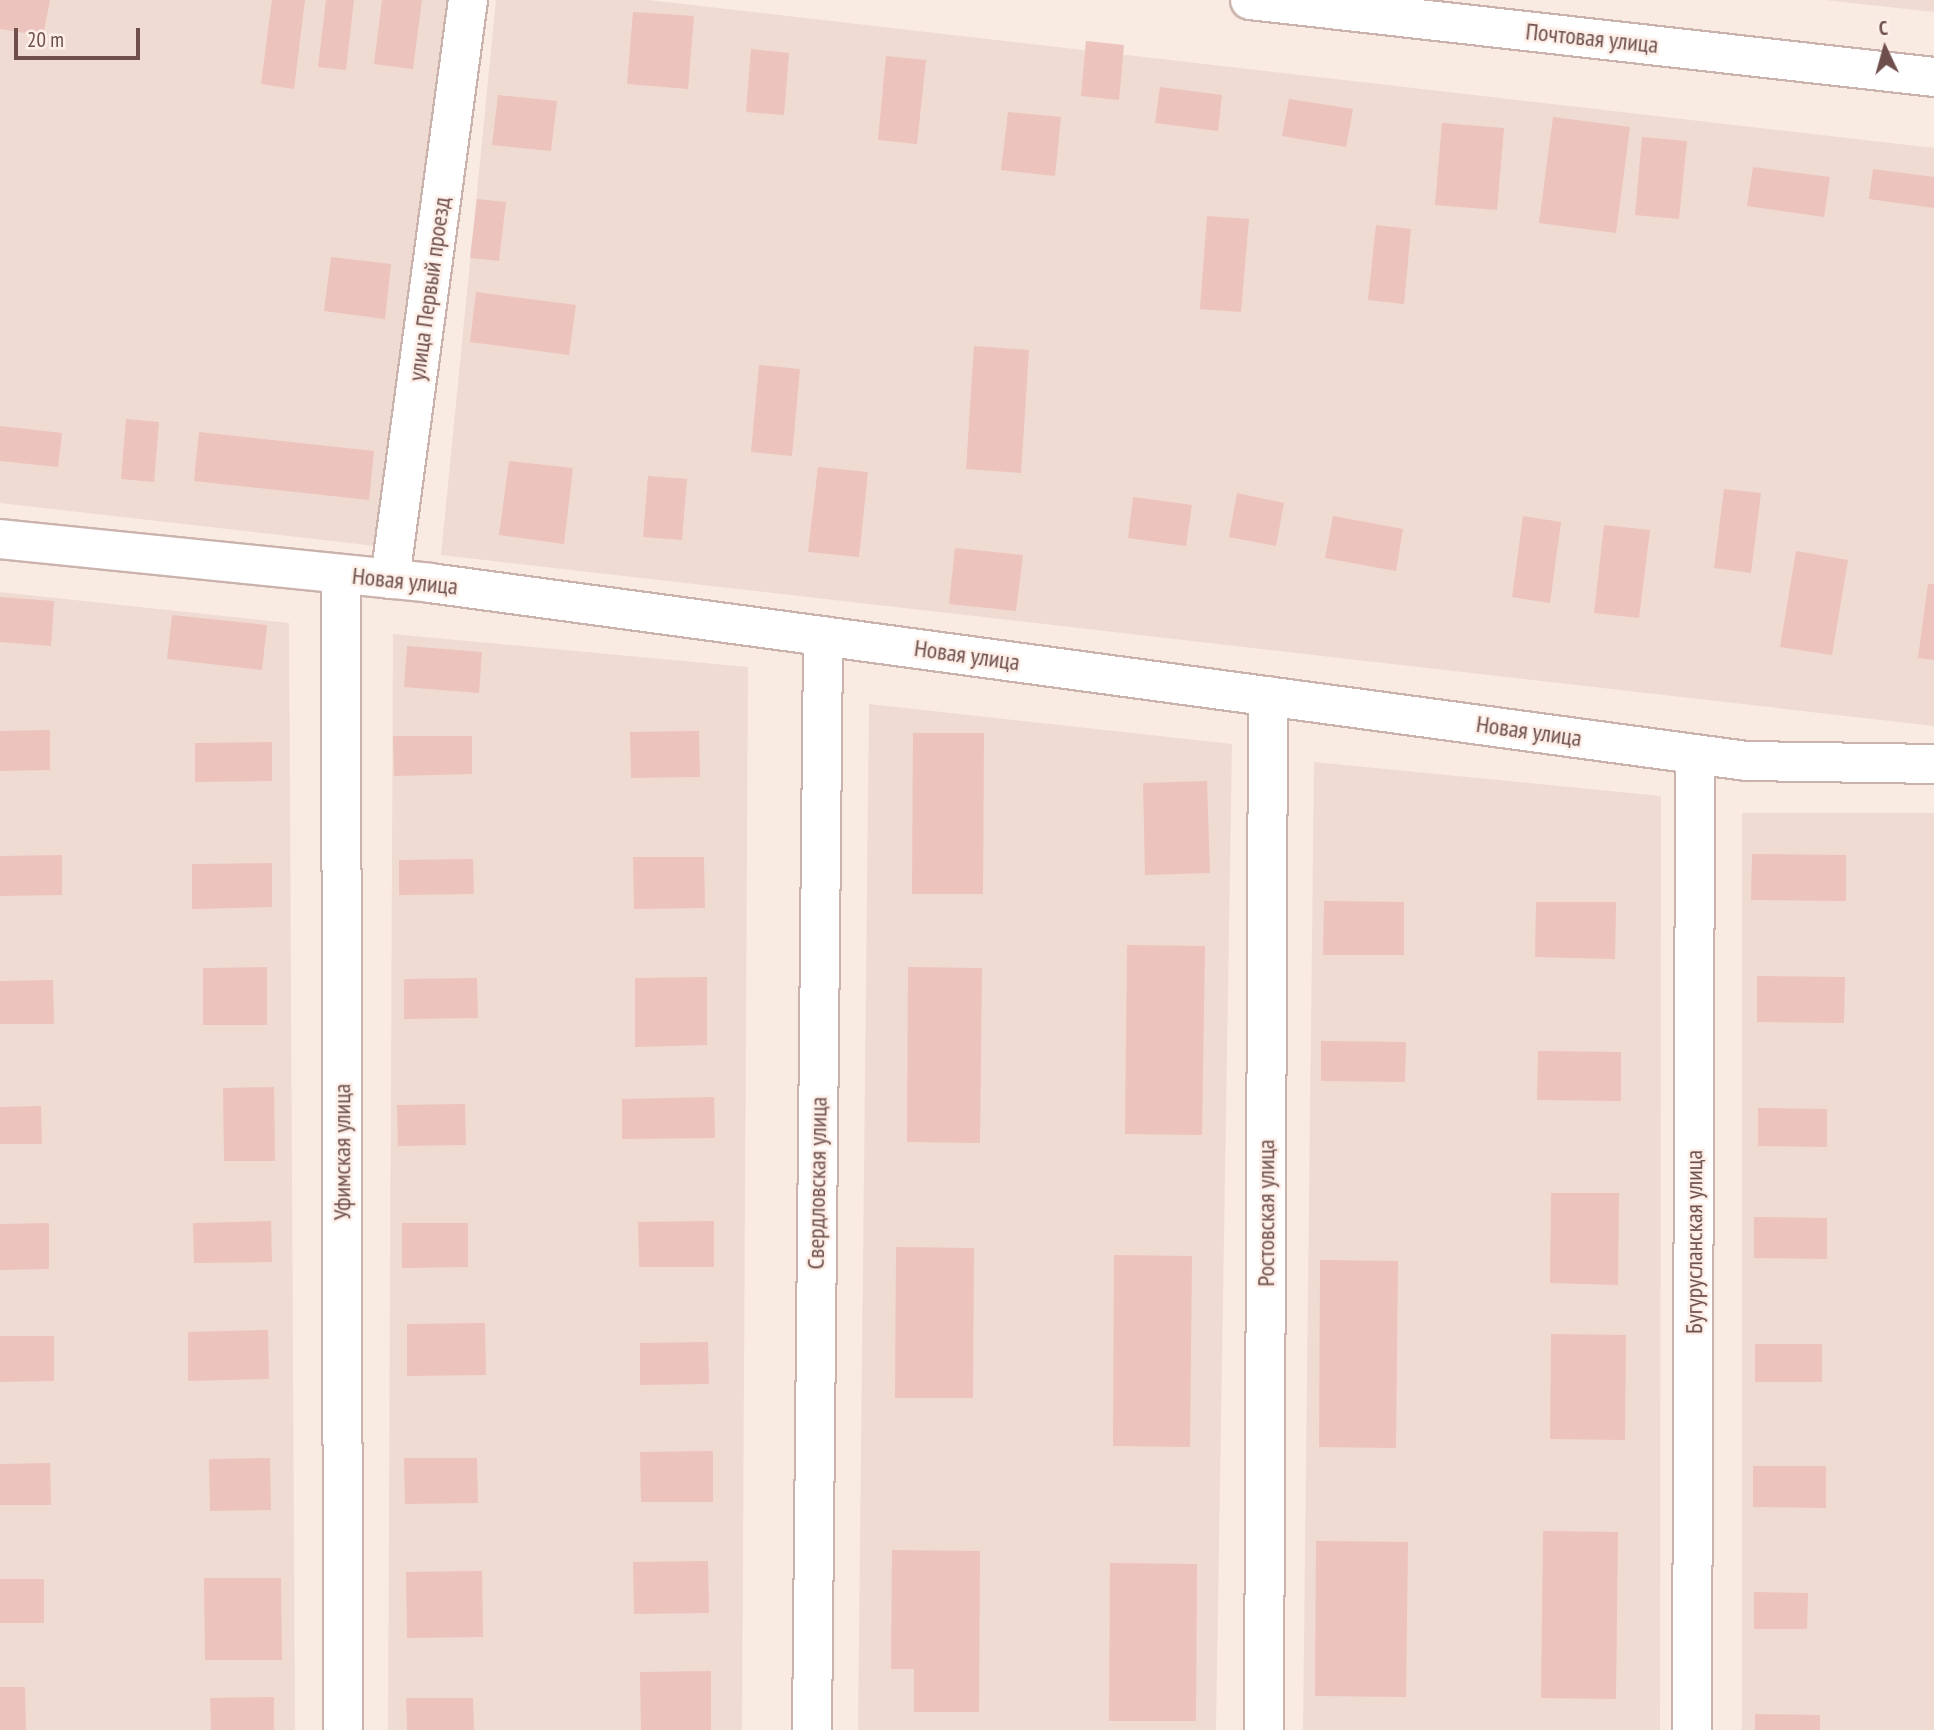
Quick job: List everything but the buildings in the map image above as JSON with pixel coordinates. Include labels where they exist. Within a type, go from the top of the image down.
[{"type":"street","name":"улица Первый проезд","points":[[390,579],[468,0]]},
{"type":"street","name":"Почтовая улица","points":[[1250,0],[1934,77]]},
{"type":"street","name":"Новая улица","points":[[0,539],[390,579],[1695,754],[1934,764]]},
{"type":"street","name":"Уфимская улица","points":[[341,574],[343,1730]]},
{"type":"street","name":"Свердловская улица","points":[[812,1730],[823,636]]},
{"type":"street","name":"Ростовская улица","points":[[1264,1730],[1268,696]]},
{"type":"street","name":"Бугурусланская улица","points":[[1692,1730],[1695,754]]},
{"type":"shaded area","points":[[0,0],[458,0],[384,547],[0,503]]},
{"type":"shaded area","points":[[496,0],[648,0],[1934,148],[1934,726],[441,555]]},
{"type":"shaded area","points":[[1825,0],[1934,0],[1934,12]]},
{"type":"shaded area","points":[[0,592],[289,623],[295,1730],[0,1730]]},
{"type":"shaded area","points":[[393,634],[748,667],[742,1730],[388,1730]]},
{"type":"shaded area","points":[[869,704],[1232,744],[1216,1730],[858,1730]]},
{"type":"shaded area","points":[[1314,762],[1661,796],[1660,1730],[1303,1730]]},
{"type":"shaded area","points":[[1742,813],[1934,813],[1934,1730],[1742,1730]]}]
